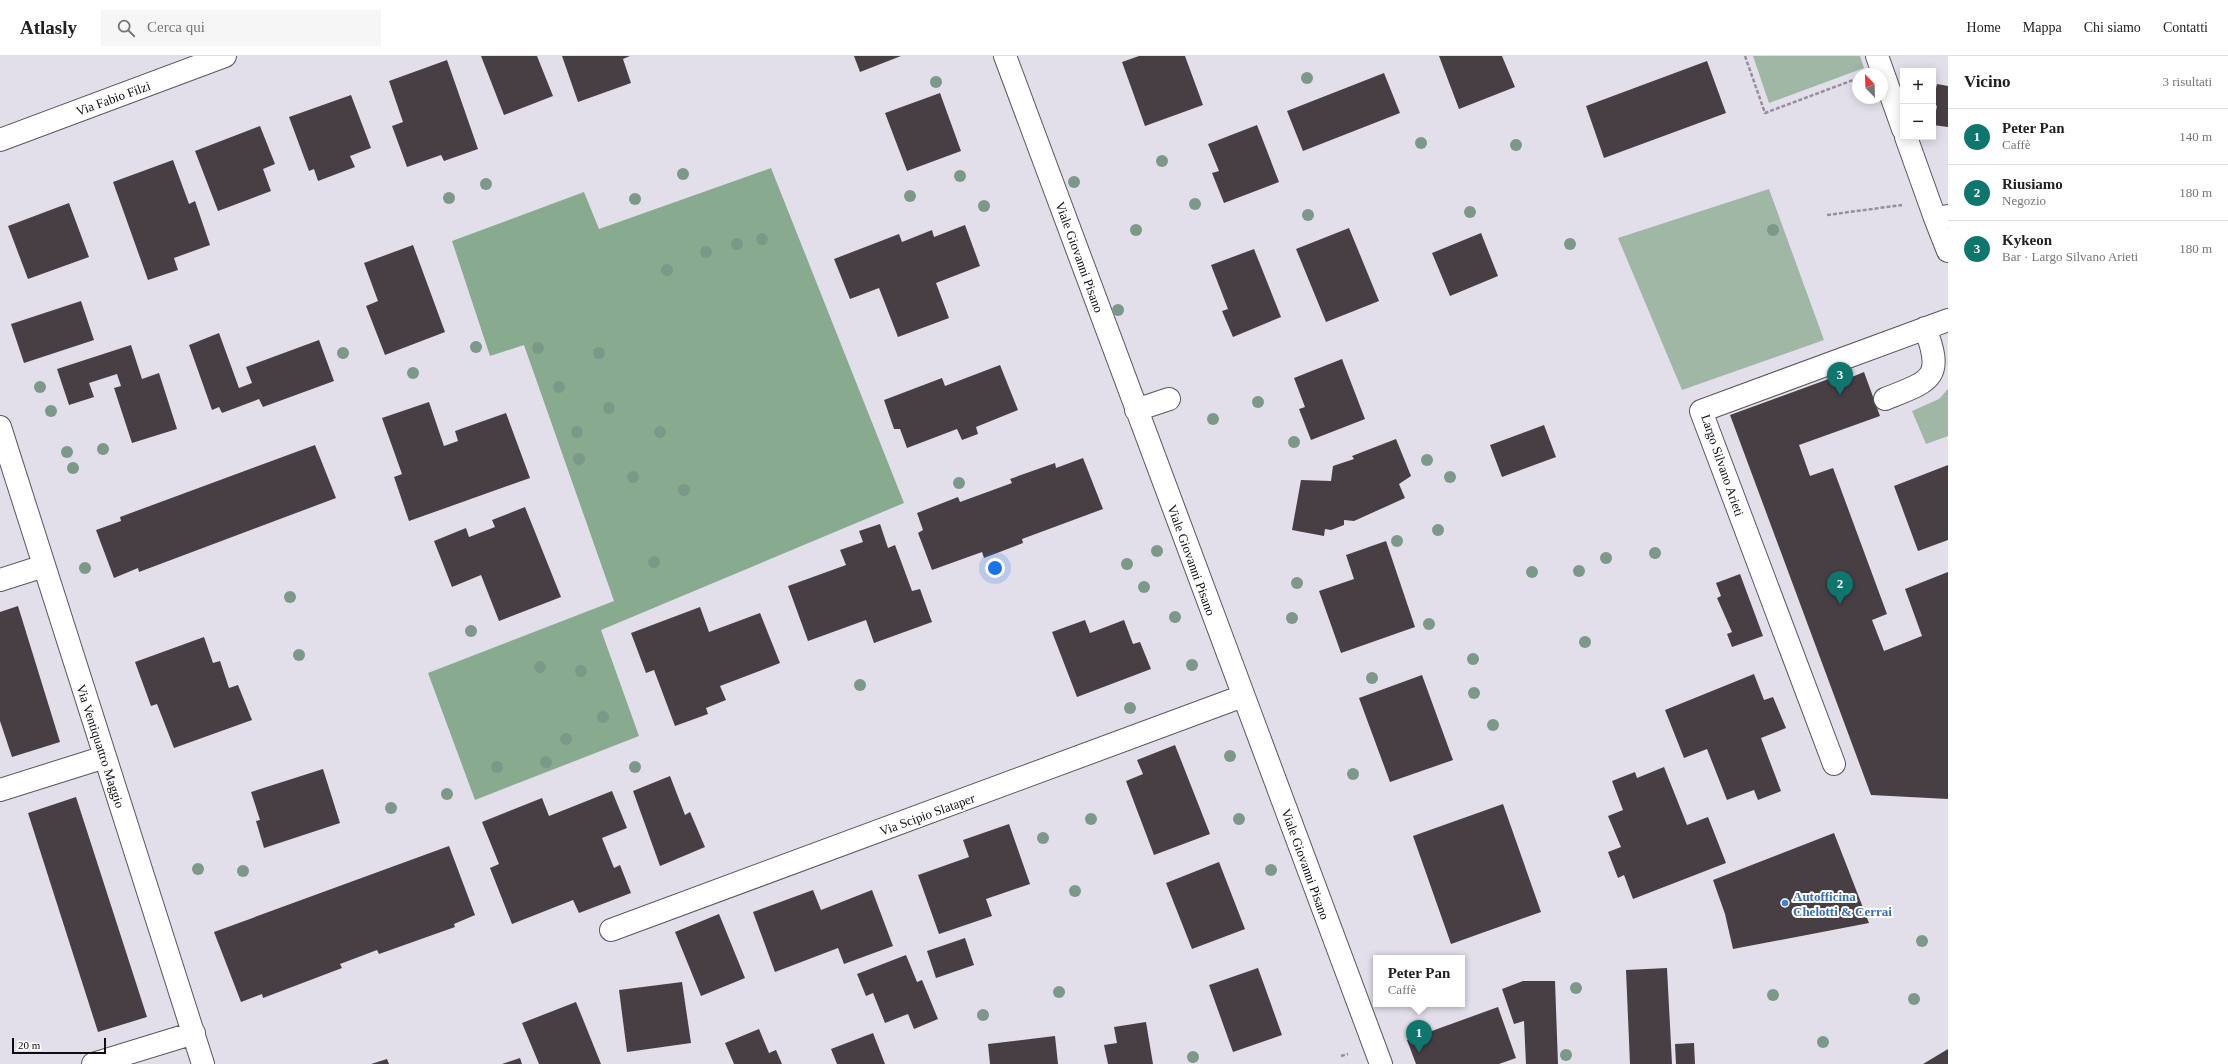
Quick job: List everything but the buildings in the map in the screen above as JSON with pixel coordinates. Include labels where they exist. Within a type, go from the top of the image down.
[{"type":"street","name":"Via Fabio Filzi","points":[[0,140],[225,56]]},
{"type":"street","name":"Viale Giovanni Pisano","points":[[1005,56],[1381,1064]]},
{"type":"street","points":[[1877,56],[1900,121]]},
{"type":"street","points":[[1907,140],[1937,212],[1948,251]]},
{"type":"street","name":"Largo Silvano Arieti","points":[[1834,764],[1701,411],[1948,320]]},
{"type":"street","points":[[1885,399],[1912,388],[1930,375],[1935,364],[1934,351],[1925,328]]},
{"type":"street","points":[[1136,410],[1169,399]]},
{"type":"street","name":"Via Ventiquattro Maggio","points":[[0,427],[203,1064]]},
{"type":"street","points":[[0,580],[44,566]]},
{"type":"street","name":"Via Scipio Slataper","points":[[611,930],[1243,696]]},
{"type":"street","points":[[0,790],[105,757]]},
{"type":"street","points":[[93,1064],[194,1032]]},
{"type":"path","points":[[1745,56],[1765,113],[1852,81]]},
{"type":"path","points":[[1827,215],[1937,212]]},
{"type":"green space","points":[[1753,56],[1860,56],[1864,68],[1852,68],[1852,72],[1769,103]]},
{"type":"green space","points":[[771,168],[904,503],[601,630],[639,736],[475,800],[428,673],[614,601],[524,345],[490,356],[452,241],[584,192],[599,229]]},
{"type":"green space","points":[[1769,189],[1824,340],[1682,390],[1618,238]]},
{"type":"green space","points":[[1948,389],[1948,436],[1926,444],[1912,411],[1939,399]]},
{"type":"place","name":"Kykeon","points":[[1840,395]]},
{"type":"place","name":"Riusiamo","points":[[1840,604]]},
{"type":"place","name":"Autofficina Chelotti & Cerrai","points":[[1785,903]]},
{"type":"place","name":"Peter Pan","points":[[1419,1053]]}]
